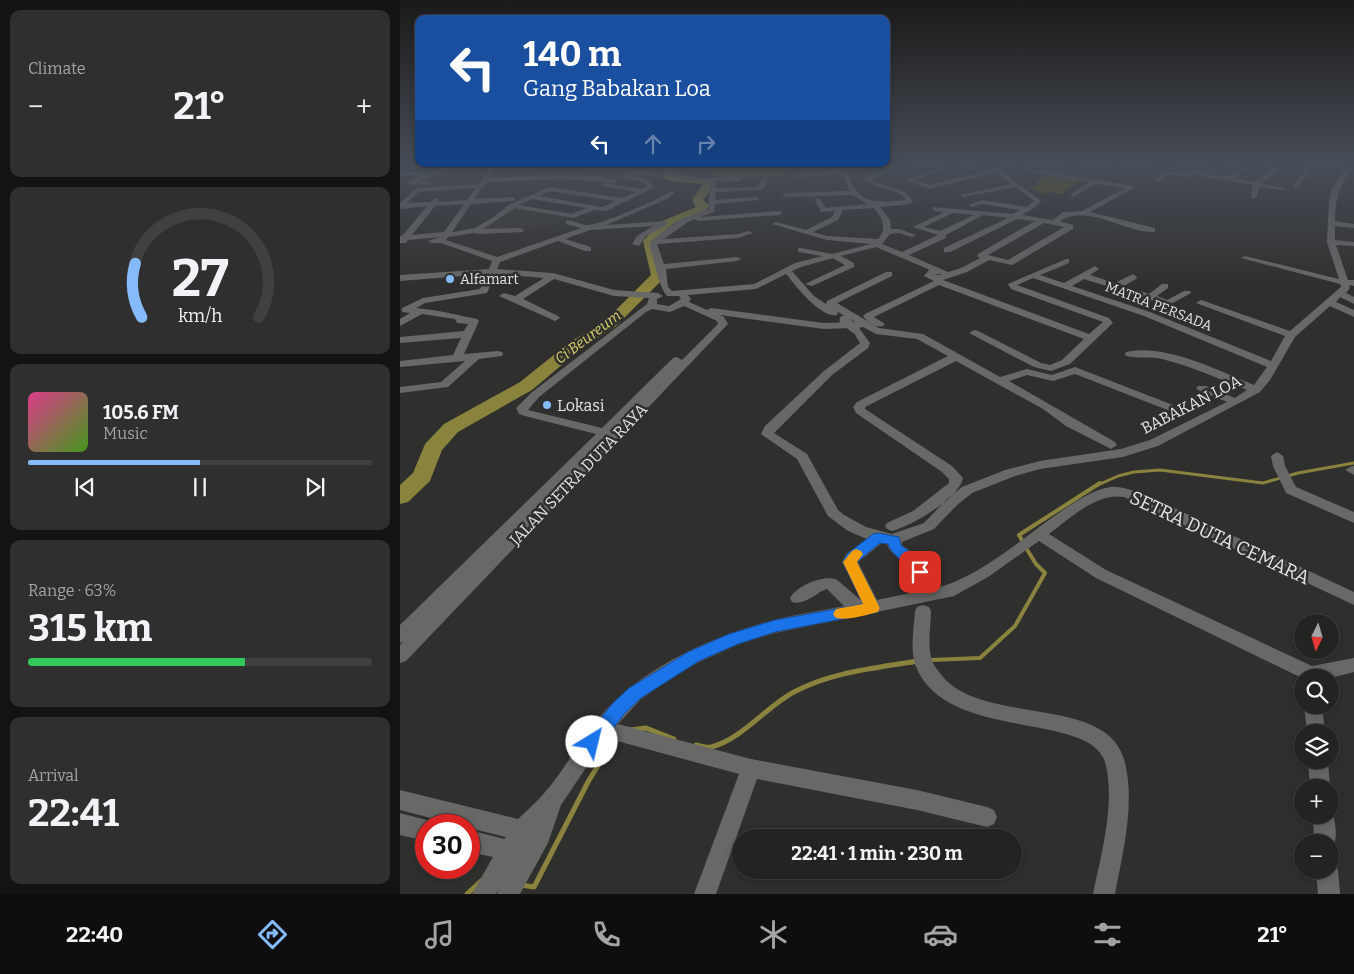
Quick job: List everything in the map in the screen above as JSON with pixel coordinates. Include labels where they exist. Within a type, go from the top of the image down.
[{"type":"street","points":[[400,206],[422,205]]},
{"type":"street","points":[[402,241],[433,205]]},
{"type":"street","points":[[444,238],[468,205]]},
{"type":"street","points":[[402,241],[444,238],[470,231],[495,220],[515,205]]},
{"type":"street","points":[[581,205],[605,208],[612,205]]},
{"type":"street","points":[[444,238],[497,260],[589,228],[647,205]]},
{"type":"street","points":[[569,222],[589,228],[670,219],[712,210],[713,205]]},
{"type":"street","points":[[821,205],[824,210],[910,205]]},
{"type":"street","points":[[999,205],[1027,209]]},
{"type":"street","points":[[948,250],[1036,205]]},
{"type":"street","points":[[1084,213],[1100,205]]},
{"type":"street","points":[[1332,205],[1331,242],[1349,282]]},
{"type":"street","points":[[510,207],[515,206],[574,216],[596,207]]},
{"type":"street","points":[[603,432],[529,414],[523,412],[522,408],[526,402],[665,299],[756,286],[798,264],[877,244],[884,239],[888,232],[886,221],[875,206]]},
{"type":"street","points":[[936,208],[1043,220],[1070,227],[1009,263],[981,256],[1043,220]]},
{"type":"street","points":[[428,211],[466,209]]},
{"type":"street","points":[[807,232],[835,218],[840,209]]},
{"type":"street","points":[[942,235],[918,227],[953,210]]},
{"type":"street","points":[[665,299],[661,267],[653,248],[655,242],[697,212],[753,212],[758,215]]},
{"type":"street","points":[[688,219],[779,213]]},
{"type":"street","points":[[902,255],[982,213]]},
{"type":"street","points":[[1054,222],[1066,214],[1084,213],[1152,230]]},
{"type":"street","points":[[636,244],[641,236],[670,219]]},
{"type":"street","points":[[1332,223],[1354,226]]},
{"type":"street","points":[[776,224],[827,238],[877,244],[931,267],[940,277],[1090,338]]},
{"type":"street","points":[[470,231],[520,230]]},
{"type":"street","points":[[630,233],[654,230]]},
{"type":"street","points":[[888,232],[901,232],[912,235]]},
{"type":"street","points":[[655,242],[738,236],[749,233]]},
{"type":"street","points":[[558,239],[588,250]]},
{"type":"street","points":[[1331,242],[1354,244]]},
{"type":"street","points":[[801,250],[834,256],[851,265],[809,284]]},
{"type":"street","points":[[880,324],[868,316],[940,277],[964,270],[987,258]]},
{"type":"street","points":[[1245,258],[1349,282]]},
{"type":"street","points":[[661,267],[736,259]]},
{"type":"street","points":[[457,358],[474,321],[460,321],[461,318],[458,316],[405,310],[423,300],[483,292],[497,260]]},
{"type":"street","points":[[974,333],[1046,368],[1057,367],[1066,362],[1108,322],[1012,286],[1066,261]]},
{"type":"street","points":[[1065,286],[1095,269]]},
{"type":"street","points":[[787,270],[811,298],[844,320],[860,327],[882,332],[919,336],[1111,445]]},
{"type":"street","points":[[400,278],[492,271],[553,276],[607,291],[665,299],[710,317],[737,314],[824,326],[860,327]]},
{"type":"street","points":[[878,538],[850,525],[833,513],[802,457],[767,434],[769,429],[828,373],[864,346],[865,343],[860,327],[830,301],[889,274]]},
{"type":"street","points":[[516,298],[553,276]]},
{"type":"street","name":"MATRA PERSADA","points":[[1034,276],[1147,314],[1273,366]]},
{"type":"street","points":[[1084,276],[1168,303]]},
{"type":"street","points":[[1117,286],[1133,277]]},
{"type":"street","name":"BABAKAN LOA","points":[[893,533],[902,535],[928,526],[956,498],[968,490],[985,483],[1023,469],[1123,453],[1154,443],[1236,402],[1256,390],[1265,380],[1291,335],[1341,294],[1349,282]]},
{"type":"street","points":[[1150,297],[1166,286]]},
{"type":"street","points":[[1147,314],[1187,293]]},
{"type":"street","points":[[1341,294],[1354,300]]},
{"type":"street","points":[[504,296],[516,298],[534,310],[555,318]]},
{"type":"street","points":[[1076,309],[1095,297]]},
{"type":"street","points":[[1201,303],[1291,335]]},
{"type":"street","points":[[1331,303],[1354,314]]},
{"type":"street","points":[[400,322],[420,311]]},
{"type":"street","name":"JALAN SETRA DUTA RAYA","points":[[400,636],[522,523],[683,361],[710,317],[737,314]]},
{"type":"street","points":[[400,340],[468,334]]},
{"type":"street","points":[[1130,354],[1148,353],[1164,356],[1256,390]]},
{"type":"street","points":[[400,364],[498,354]]},
{"type":"street","points":[[400,390],[444,385],[476,356]]},
{"type":"street","points":[[866,609],[850,562],[852,558],[878,538],[893,533],[927,508],[955,485],[956,478],[947,469],[860,411],[859,407],[861,404],[955,357]]},
{"type":"street","name":"JALAN SETRA DUTA RAYA","points":[[400,655],[603,432],[683,361]]},
{"type":"street","points":[[998,381],[1027,372],[1053,378],[1075,370],[1174,408]]},
{"type":"street","points":[[1202,388],[1236,402]]},
{"type":"street","points":[[1277,456],[1283,475],[1291,490],[1354,518]]},
{"type":"street","name":"SETRA DUTA CEMARA","points":[[531,832],[602,728],[635,693],[693,657],[734,639],[775,626],[948,592],[1058,520],[1100,496],[1114,492],[1128,493],[1354,599]]},
{"type":"street","points":[[893,533],[895,547],[917,564],[922,586]]},
{"type":"street","points":[[1039,534],[1101,574],[1297,669]]},
{"type":"street","points":[[798,598],[821,584],[830,583],[866,609]]},
{"type":"street","points":[[923,611],[923,661],[927,670],[942,687],[958,699],[998,714],[1054,722],[1083,730],[1103,742],[1110,749],[1114,757],[1118,795],[1113,845],[1104,894]]},
{"type":"street","points":[[1338,669],[1354,665]]},
{"type":"street","points":[[602,728],[751,768],[917,800],[987,817]]},
{"type":"street","points":[[705,894],[751,768]]},
{"type":"street","points":[[400,800],[531,832],[518,853],[483,894]]},
{"type":"street","points":[[400,824],[415,827]]},
{"type":"street","points":[[480,844],[518,853]]},
{"type":"street","points":[[508,894],[518,853]]},
{"type":"street","points":[[1328,879],[1329,894]]},
{"type":"shaded area","points":[[514,208],[570,218],[553,225],[532,230],[492,231],[483,229]]},
{"type":"waterway","name":"Ci Beureum","points":[[400,497],[423,476],[432,448],[451,428],[526,386],[576,345],[611,323],[658,276],[649,241],[664,225],[701,209],[703,205]]},
{"type":"waterway","points":[[1098,485],[1118,476],[1134,472],[1160,470],[1263,483],[1298,473],[1354,463]]},
{"type":"waterway","points":[[1023,542],[1019,535],[1100,483]]},
{"type":"waterway","points":[[930,660],[980,658],[1015,626],[1045,573],[1036,564],[1026,548]]},
{"type":"waterway","points":[[696,745],[709,747],[722,743],[743,730],[784,698],[808,685],[838,675],[917,661]]},
{"type":"waterway","points":[[909,663],[919,661]]},
{"type":"waterway","points":[[631,730],[646,728],[674,739]]},
{"type":"waterway","points":[[521,885],[534,887],[588,782],[613,741],[617,739]]},
{"type":"waterway","points":[[467,894],[481,881]]},
{"type":"slow traffic","points":[[841,614],[873,608],[850,562],[856,554]]},
{"type":"place","name":"Alfamart","points":[[450,279]]},
{"type":"place","name":"Lokasi","points":[[547,405]]},
{"type":"route","points":[[592,742],[619,708],[635,693],[693,657],[734,639],[775,626],[873,608],[850,562],[852,558],[878,538],[894,540],[895,547],[917,564],[920,572]]}]
